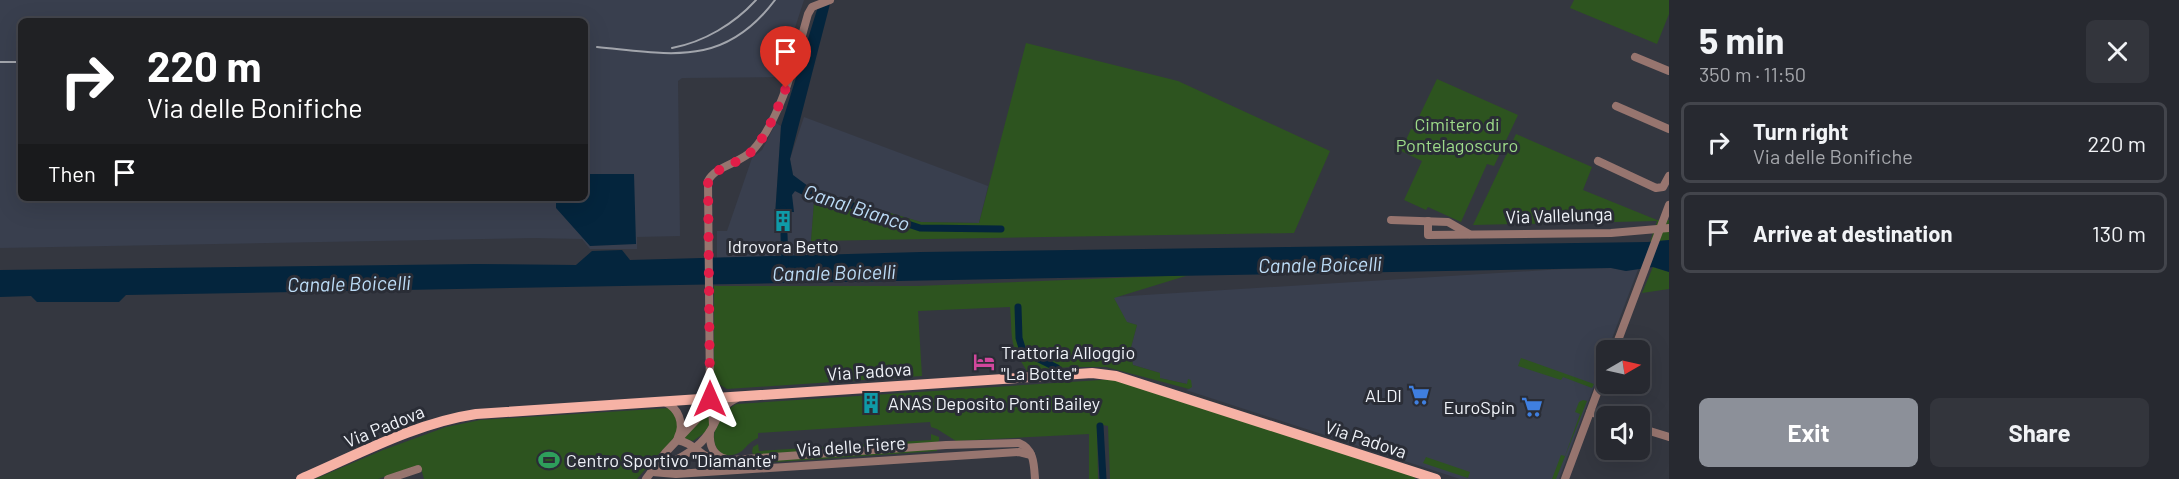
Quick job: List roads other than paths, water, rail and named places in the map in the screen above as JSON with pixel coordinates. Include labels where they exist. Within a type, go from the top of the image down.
[{"type":"main road","name":"Via Padova","points":[[301,479],[415,430],[456,417],[496,412],[1068,374],[1103,374],[1194,400],[1422,477],[1436,479]]},
{"type":"street","points":[[729,460],[721,459],[715,453],[710,441],[712,406],[710,399],[709,178],[748,155],[758,144],[786,88],[808,14],[812,7],[830,0]]},
{"type":"street","points":[[1635,57],[1669,71]]},
{"type":"street","points":[[1616,106],[1669,129]]},
{"type":"street","points":[[1598,161],[1656,188],[1663,187],[1669,176]]},
{"type":"street","points":[[1618,340],[1644,270],[1662,232],[1669,205]]},
{"type":"street","points":[[1391,220],[1448,222],[1469,234]]},
{"type":"street","name":"Via Vallelunga","points":[[1428,221],[1428,236],[1611,233],[1627,230],[1662,232]]},
{"type":"street","points":[[1565,479],[1597,394]]},
{"type":"street","points":[[649,476],[695,447],[712,428],[721,408],[738,397]]},
{"type":"street","points":[[649,476],[674,443],[698,418],[710,399]]},
{"type":"street","points":[[665,402],[674,407],[679,417],[681,432],[669,452],[671,463],[677,470],[687,473]]},
{"type":"street","points":[[1590,412],[1596,414]]},
{"type":"street","points":[[1650,431],[1669,437]]},
{"type":"street","name":"Via delle Fiere","points":[[674,443],[691,443],[709,459],[729,460],[1019,443],[1024,445],[1032,455]]},
{"type":"street","points":[[946,446],[946,457]]},
{"type":"street","name":"Via delle Fiere","points":[[649,476],[1019,452],[1032,455]]},
{"type":"street","points":[[1032,455],[1035,479]]},
{"type":"street","points":[[388,479],[418,469]]},
{"type":"water","points":[[820,0],[831,0],[790,159],[793,175],[812,189],[827,194],[824,202],[811,199],[795,191],[792,195],[794,212],[791,212],[791,216],[775,216],[781,126]]},
{"type":"water","points":[[588,174],[634,174],[636,244],[590,246],[556,208],[556,201],[588,201]]},
{"type":"water","name":"Canale Boicelli","points":[[1669,240],[1669,272],[1653,267],[1626,271],[1611,268],[126,295],[119,302],[37,302],[31,296],[0,297],[0,270],[476,264],[576,265],[592,251],[622,250],[630,260],[921,252]]},
{"type":"waterway","name":"Canal Bianco","points":[[817,194],[920,228],[1001,229]]},
{"type":"waterway","points":[[783,209],[784,226]]},
{"type":"waterway","name":"Canale Boicelli","points":[[784,234],[785,264]]},
{"type":"waterway","name":"Canal Bianco","points":[[1018,307],[1019,338],[1023,351],[1057,368]]},
{"type":"waterway","name":"Canal Bianco","points":[[1100,426],[1103,479]]},
{"type":"railway","points":[[672,48],[707,37],[718,31],[756,0]]},
{"type":"railway","points":[[597,47],[672,53],[695,52],[716,47],[736,37],[756,22],[775,0]]},
{"type":"railway","points":[[0,62],[18,62]]},
{"type":"place","name":"Idrovora Betto","points":[[783,221]]},
{"type":"place","name":"Trattoria Alloggio \"La Botte\"","points":[[984,362]]},
{"type":"place","name":"ALDI","points":[[1419,395]]},
{"type":"place","name":"ANAS Deposito Ponti Bailey","points":[[871,403]]},
{"type":"place","name":"EuroSpin","points":[[1532,407]]},
{"type":"place","name":"Centro Sportivo \"Diamante\"","points":[[549,460]]},
{"type":"park label","name":"Cimitero di Pontelagoscuro","points":[[1457,134]]}]
